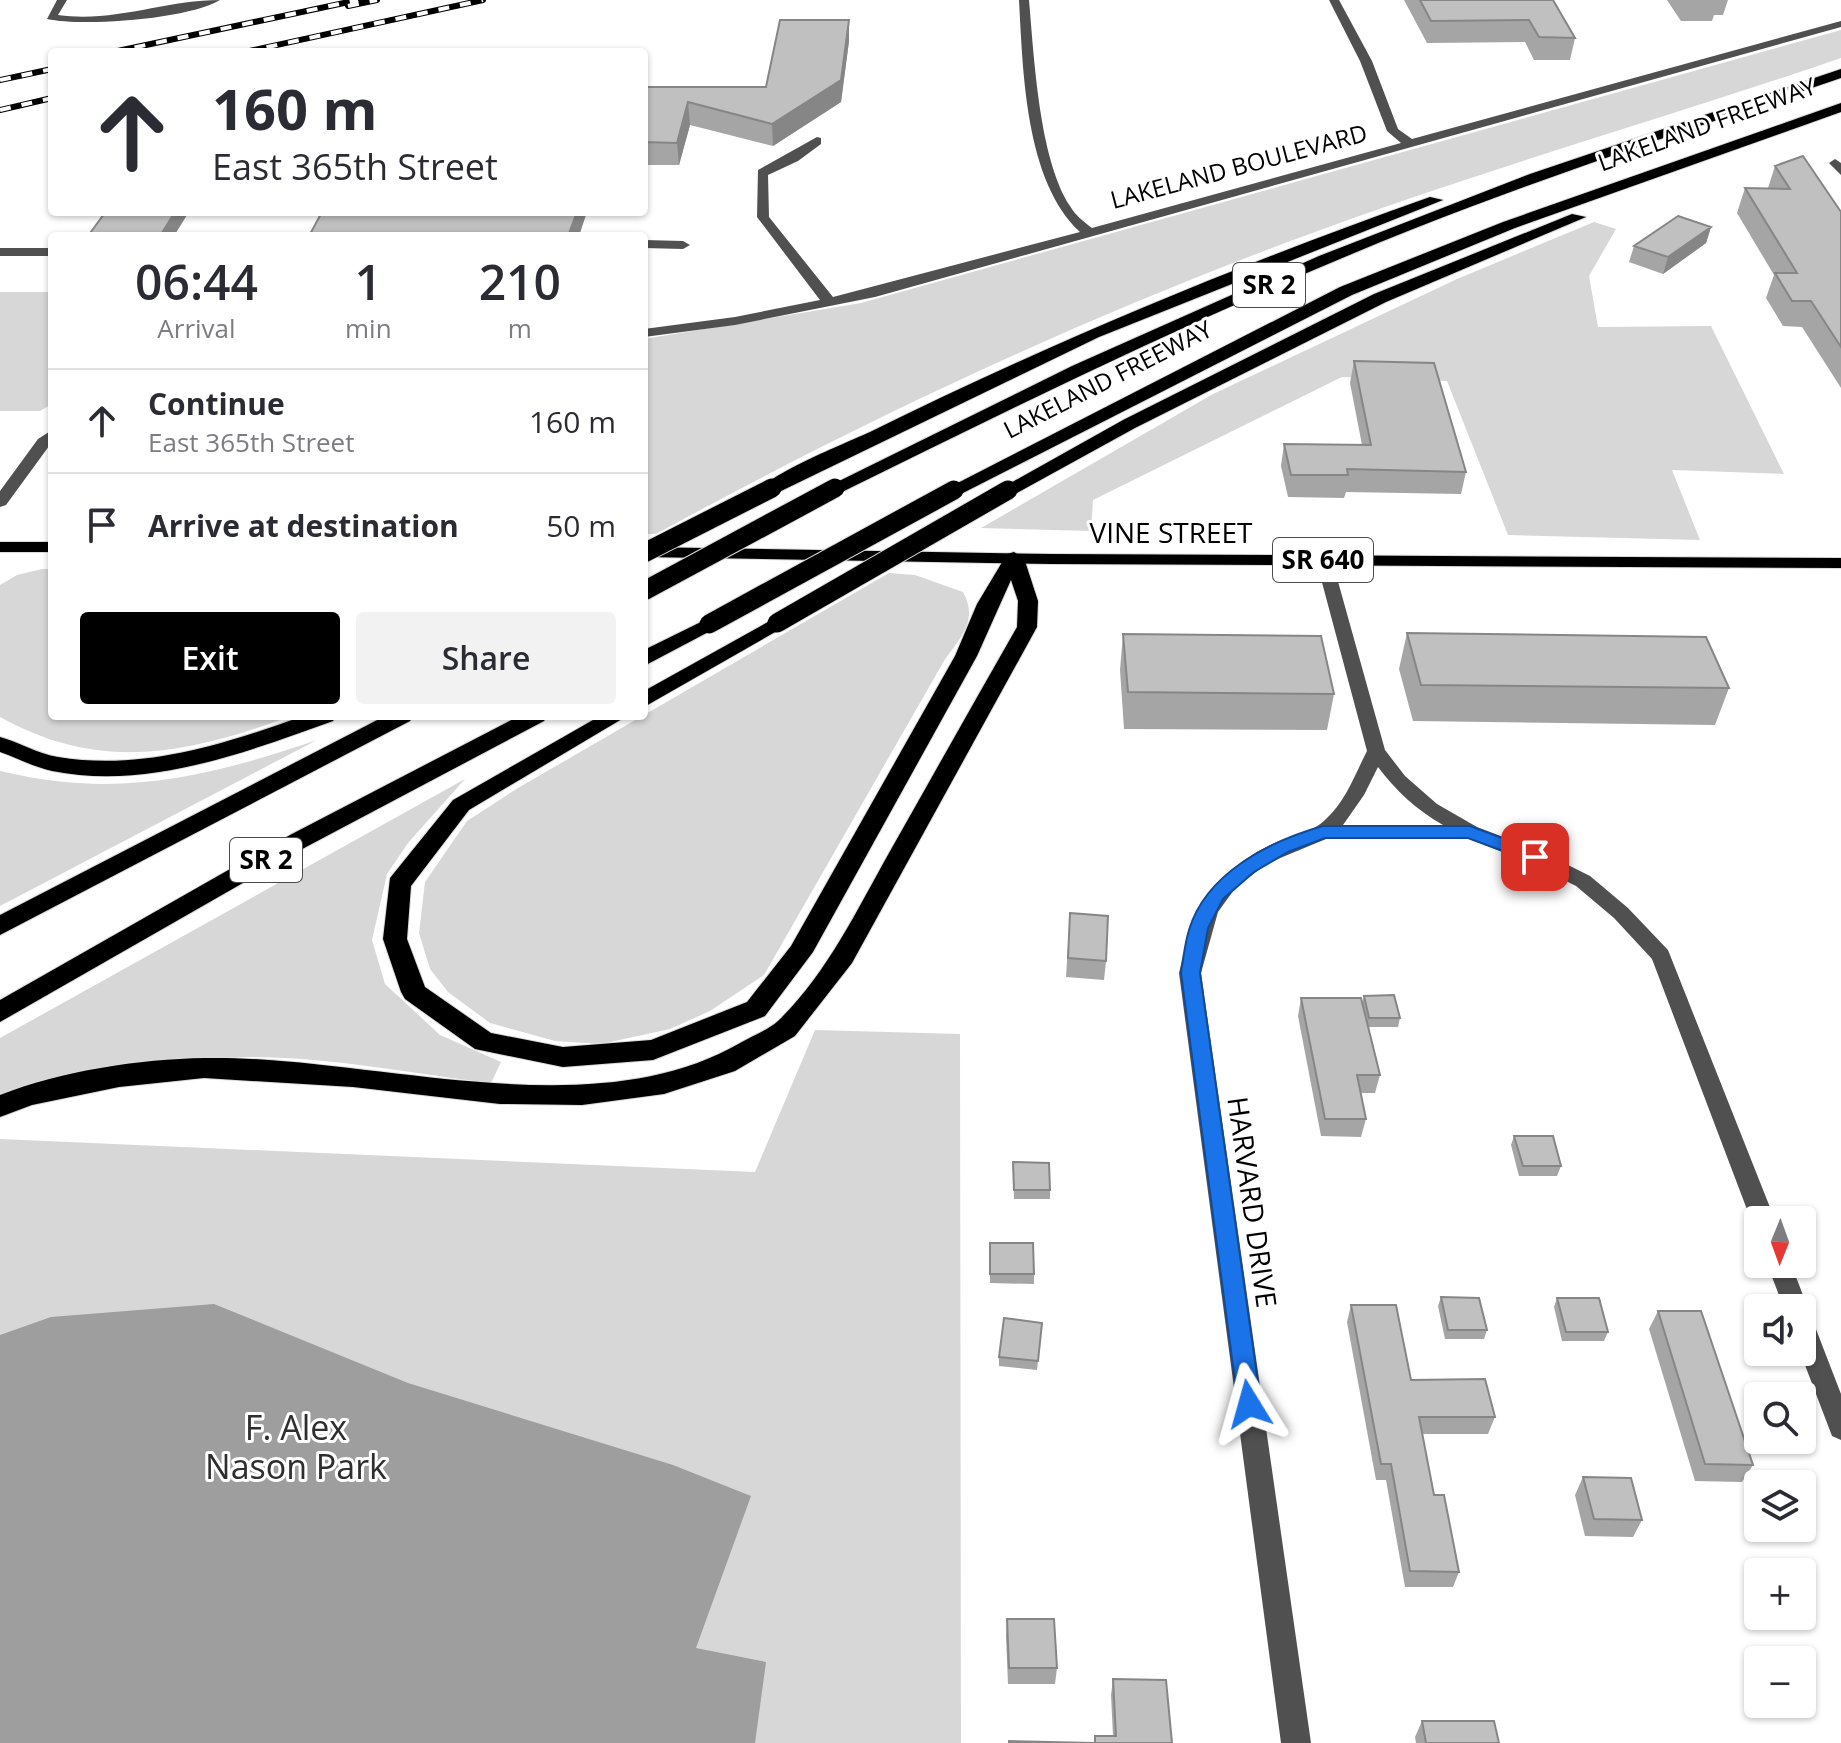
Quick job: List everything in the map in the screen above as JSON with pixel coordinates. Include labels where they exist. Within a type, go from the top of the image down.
[{"type":"highway","name":"LAKELAND FREEWAY","points":[[648,589],[835,488],[1083,365],[1491,193],[1841,73]]},
{"type":"highway","name":"LAKELAND FREEWAY","points":[[648,657],[954,490],[1346,291],[1509,225],[1841,107]]},
{"type":"highway","points":[[648,551],[946,401],[1124,320],[1312,244],[1613,141],[1717,116]]},
{"type":"highway","points":[[648,698],[1008,490],[1129,424],[1380,298],[1594,210],[1676,167]]},
{"type":"highway","points":[[609,720],[461,805],[399,884],[395,939],[414,992],[484,1042],[563,1057],[653,1050],[756,1009],[800,952],[958,670],[987,604],[1014,558]]},
{"type":"highway","points":[[0,1106],[28,1095],[119,1077],[204,1068],[353,1077],[500,1094],[582,1095],[664,1084],[726,1064],[786,1029],[843,957],[1027,627],[1028,601],[1014,558]]},
{"type":"highway","points":[[0,744],[54,764],[138,768],[233,749],[314,720]]},
{"type":"highway","name":"SR 2","points":[[0,926],[394,720]]},
{"type":"highway","name":"SR 2","points":[[0,1012],[298,841],[528,720]]},
{"type":"main road","points":[[0,547],[48,547]]},
{"type":"main road","name":"VINE STREET","points":[[648,553],[1841,563]]},
{"type":"street","points":[[62,0],[51,17],[65,20],[143,15],[215,0]]},
{"type":"street","points":[[1024,0],[1028,66],[1051,175],[1064,207],[1089,233]]},
{"type":"street","points":[[1334,0],[1366,61],[1393,131],[1411,144]]},
{"type":"street","name":"LAKELAND BOULEVARD","points":[[648,332],[735,321],[829,302],[1841,24]]},
{"type":"street","points":[[817,141],[794,158],[762,173],[763,217],[829,302]]},
{"type":"street","points":[[648,244],[683,245]]},
{"type":"street","points":[[0,252],[48,252]]},
{"type":"street","points":[[0,502],[48,438]]},
{"type":"street","points":[[1324,560],[1376,751],[1398,780],[1430,809],[1470,832],[1535,857],[1583,881],[1621,913],[1661,955],[1758,1206]]},
{"type":"street","name":"HARVARD DRIVE","points":[[1296,1743],[1190,973],[1199,928],[1215,895],[1248,867],[1281,848],[1323,832],[1351,803],[1376,751]]},
{"type":"street","points":[[1323,832],[1470,832]]},
{"type":"street","points":[[1816,1361],[1841,1428]]},
{"type":"green space","points":[[1841,30],[1841,58],[1438,189],[1304,236],[1138,301],[894,411],[656,534],[648,534],[648,338],[861,303]]},
{"type":"green space","points":[[1594,222],[1616,229],[1589,276],[1598,327],[1711,326],[1784,474],[1672,470],[1700,540],[1508,535],[1447,381],[1342,377],[1093,500],[1091,531],[981,528],[1213,394],[1457,279]]},
{"type":"green space","points":[[0,292],[48,292],[48,406],[40,411],[0,411]]},
{"type":"green space","points":[[48,569],[48,720],[279,720],[216,740],[145,752],[74,746],[37,735],[0,717],[0,585],[17,575]]},
{"type":"green space","points":[[889,573],[915,575],[963,592],[967,602],[966,628],[944,661],[764,975],[710,1011],[670,1029],[601,1044],[555,1041],[490,1023],[448,992],[430,969],[419,933],[425,882],[467,821],[635,720],[648,720],[648,713]]},
{"type":"green space","points":[[317,740],[0,906],[0,771],[42,779],[122,784],[199,774]]},
{"type":"green space","points":[[465,779],[408,843],[387,874],[372,940],[385,984],[440,1035],[501,1062],[491,1083],[335,1062],[241,1057],[180,1061],[0,1097],[0,1038]]},
{"type":"green space","name":"F. Alex Nason Park","points":[[815,1030],[960,1034],[961,1743],[0,1743],[0,1139],[755,1172]]},
{"type":"shaded area","points":[[214,1304],[408,1383],[673,1465],[751,1496],[696,1648],[766,1662],[755,1743],[0,1743],[0,1335],[51,1317]]},
{"type":"building","points":[[1420,0],[1553,0],[1575,38],[1539,37],[1529,20],[1431,21]]},
{"type":"building","points":[[780,20],[849,20],[841,80],[772,124],[688,102],[677,143],[648,142],[648,87],[766,87]]},
{"type":"building","points":[[1803,156],[1841,212],[1841,347],[1811,301],[1792,301],[1775,273],[1797,273],[1745,188],[1790,189],[1775,166]]},
{"type":"building","points":[[103,216],[172,216],[162,232],[91,232]]},
{"type":"building","points":[[320,216],[576,216],[570,232],[311,232]]},
{"type":"building","points":[[1678,216],[1711,227],[1668,257],[1634,246]]},
{"type":"building","points":[[1354,361],[1434,363],[1466,472],[1347,469],[1348,475],[1291,475],[1284,444],[1371,445]]},
{"type":"building","points":[[1407,633],[1706,637],[1729,688],[1421,685]]},
{"type":"building","points":[[1123,634],[1321,636],[1334,694],[1128,692]]},
{"type":"building","points":[[1070,913],[1108,916],[1106,961],[1068,958]]},
{"type":"building","points":[[1394,995],[1400,1018],[1369,1018],[1364,996]]},
{"type":"building","points":[[1301,998],[1361,998],[1380,1075],[1357,1075],[1366,1119],[1325,1119]]},
{"type":"building","points":[[1514,1136],[1553,1136],[1561,1166],[1523,1166]]},
{"type":"building","points":[[1013,1162],[1049,1163],[1050,1190],[1014,1190]]},
{"type":"building","points":[[990,1243],[1033,1243],[1034,1274],[990,1274]]},
{"type":"building","points":[[1441,1297],[1479,1298],[1487,1330],[1448,1330]]},
{"type":"building","points":[[1557,1298],[1599,1298],[1608,1332],[1566,1332]]},
{"type":"building","points":[[1351,1305],[1396,1305],[1411,1380],[1485,1379],[1495,1417],[1419,1417],[1434,1495],[1444,1495],[1459,1572],[1410,1571],[1391,1464],[1381,1464]]},
{"type":"building","points":[[1658,1311],[1701,1311],[1744,1438],[1744,1454],[1749,1454],[1753,1465],[1705,1464]]},
{"type":"building","points":[[1004,1318],[1042,1323],[1038,1361],[999,1357]]},
{"type":"building","points":[[1583,1477],[1631,1478],[1642,1520],[1594,1519]]},
{"type":"building","points":[[1007,1619],[1054,1619],[1057,1668],[1009,1668]]},
{"type":"building","points":[[1113,1679],[1166,1680],[1172,1743],[1095,1743],[1095,1736],[1116,1736]]},
{"type":"building","points":[[1422,1721],[1494,1721],[1499,1743],[1426,1743]]},
{"type":"building","points":[[1009,1741],[1095,1743],[1009,1743]]},
{"type":"railway","points":[[132,48],[358,0]]},
{"type":"railway","points":[[348,6],[377,0]]},
{"type":"railway","points":[[263,48],[483,0]]},
{"type":"railway","points":[[0,80],[48,70]]},
{"type":"railway","points":[[0,110],[48,99]]},
{"type":"route","points":[[1249,1404],[1190,973],[1199,928],[1215,895],[1248,867],[1281,848],[1323,832],[1470,832],[1535,857]]}]
